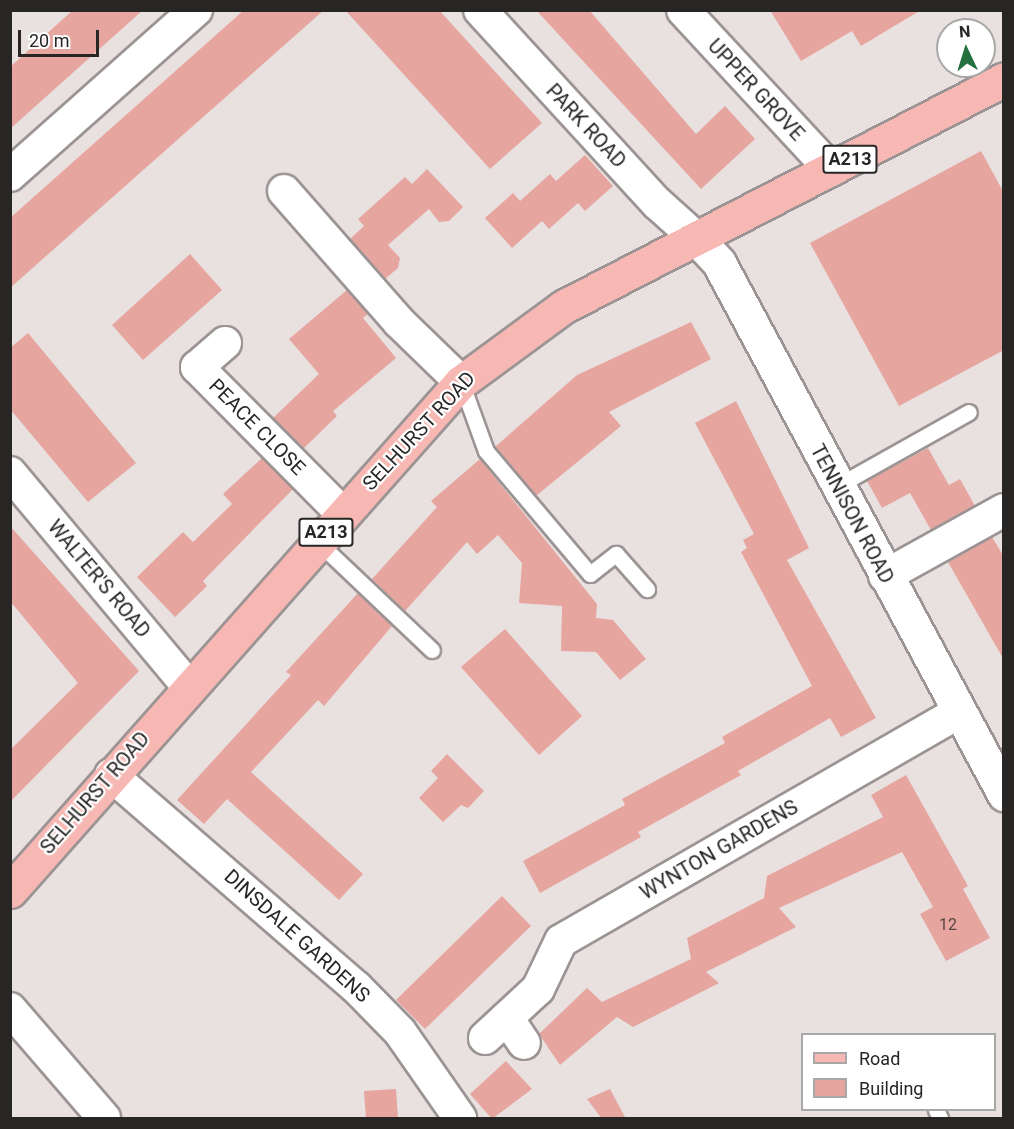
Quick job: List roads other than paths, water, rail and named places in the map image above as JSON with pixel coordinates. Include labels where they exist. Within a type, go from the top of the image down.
[{"type":"main road","name":"SELHURST ROAD","points":[[10,891],[188,686],[461,382],[563,307],[1004,79]]},
{"type":"street","points":[[10,175],[196,10]]},
{"type":"street","name":"PARK ROAD","points":[[480,10],[657,203],[696,238]]},
{"type":"street","name":"UPPER GROVE","points":[[683,10],[831,170]]},
{"type":"street","points":[[284,191],[399,322],[461,382]]},
{"type":"street","name":"TENNISON ROAD","points":[[696,238],[720,263],[885,576],[1003,792]]},
{"type":"street","name":"PEACE CLOSE","points":[[225,343],[197,367],[343,514]]},
{"type":"street","name":"WALTER'S ROAD","points":[[10,473],[188,686]]},
{"type":"street","points":[[885,576],[1004,510]]},
{"type":"street","name":"WYNTON GARDENS","points":[[505,1033],[538,989],[561,941],[960,712]]},
{"type":"street","name":"DINSDALE GARDENS","points":[[111,775],[356,987],[400,1032],[460,1119]]},
{"type":"street","points":[[10,1009],[104,1119]]},
{"type":"lane","points":[[461,382],[486,451],[590,574],[616,554],[647,589]]},
{"type":"lane","points":[[837,486],[969,412]]},
{"type":"lane","points":[[318,542],[432,650]]}]
